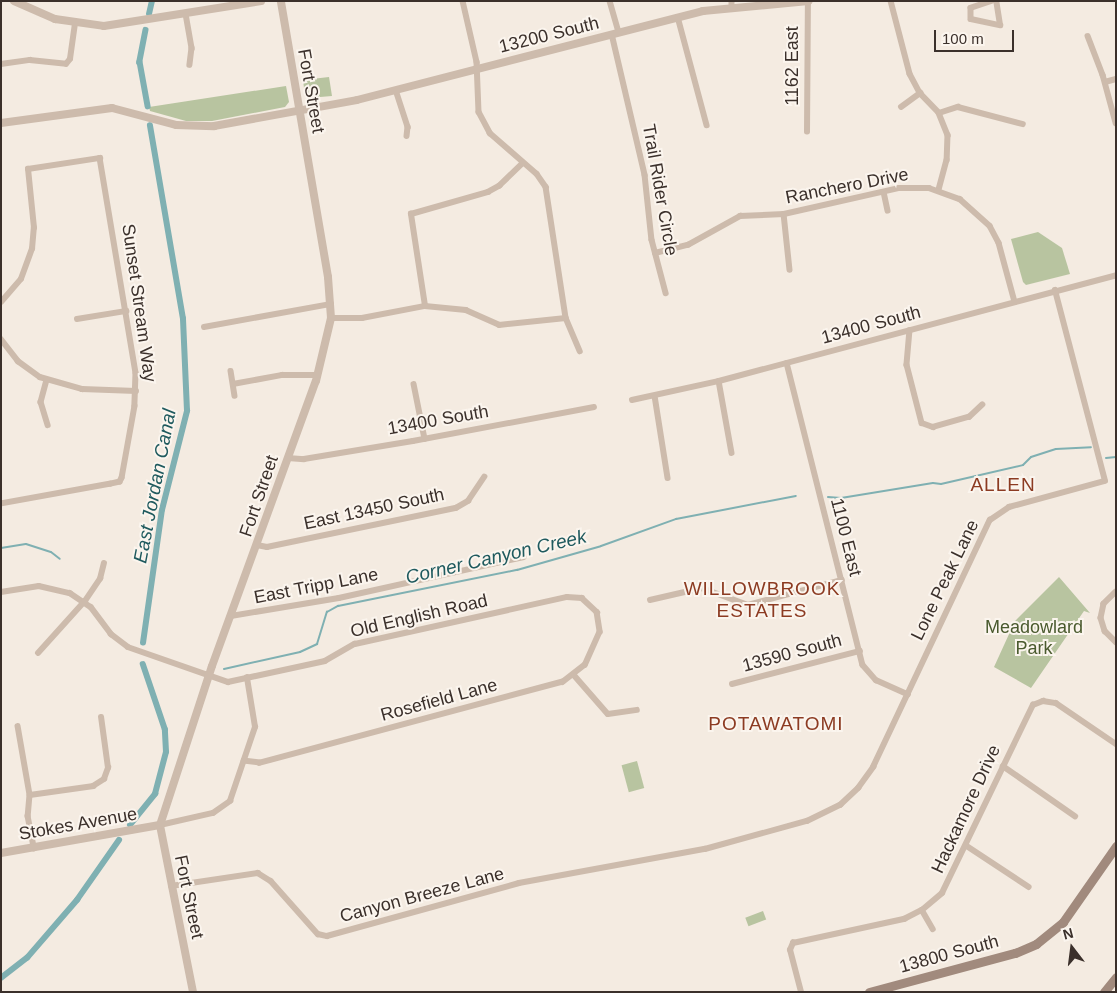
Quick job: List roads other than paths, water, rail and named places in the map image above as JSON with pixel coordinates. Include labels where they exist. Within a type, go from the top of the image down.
[{"type":"main road","name":"13800 South","points":[[869,992],[1014,954],[1036,944],[1063,922],[1116,846]]},
{"type":"main road","points":[[1104,992],[1116,977]]},
{"type":"street","points":[[14,1],[37,13],[75,24],[119,25],[261,1]]},
{"type":"street","name":"Fort Street","points":[[194,992],[160,825],[208,677],[318,375],[332,318],[332,304],[281,1]]},
{"type":"street","points":[[463,1],[477,69],[482,121],[490,133],[537,174],[546,187],[566,318],[580,351]]},
{"type":"street","name":"Trail Rider Circle","points":[[610,1],[615,33],[646,175],[655,253],[666,293]]},
{"type":"street","name":"13200 South","points":[[1,122],[112,108],[176,125],[201,127],[299,111],[396,90],[732,4],[808,1]]},
{"type":"street","name":"1162 East","points":[[807,132],[808,1]]},
{"type":"street","points":[[891,1],[907,64],[920,92],[939,113],[949,143],[939,190]]},
{"type":"street","points":[[994,1],[1000,25],[974,21],[969,16],[973,7],[994,1]]},
{"type":"street","points":[[186,14],[192,52],[190,65]]},
{"type":"street","points":[[678,17],[707,125]]},
{"type":"street","points":[[1,64],[30,60],[66,64],[70,59],[75,24]]},
{"type":"street","points":[[1088,36],[1105,82],[1116,123]]},
{"type":"street","points":[[1105,82],[1116,79]]},
{"type":"street","points":[[396,90],[408,127],[407,136]]},
{"type":"street","points":[[901,107],[920,92]]},
{"type":"street","points":[[939,113],[958,107],[1024,124]]},
{"type":"street","name":"Sunset Stream Way","points":[[1,302],[21,279],[32,249],[34,222],[28,169],[100,158],[126,311],[136,391],[120,482],[1,504]]},
{"type":"street","points":[[425,306],[411,214],[488,192],[499,186],[523,162]]},
{"type":"street","name":"Ranchero Drive","points":[[655,253],[698,241],[723,223],[740,216],[784,214],[909,187],[939,190],[969,205],[990,226],[999,243],[1015,302]]},
{"type":"street","points":[[884,192],[888,211]]},
{"type":"street","points":[[784,214],[790,270]]},
{"type":"street","name":"13400 South","points":[[632,400],[719,381],[1116,275]]},
{"type":"street","name":"Lone Peak Lane","points":[[704,849],[807,821],[846,800],[873,767],[994,516],[1015,505],[1105,481],[1056,290]]},
{"type":"street","points":[[204,327],[332,304]]},
{"type":"street","points":[[332,318],[362,318],[425,306],[466,310],[499,325],[566,318]]},
{"type":"street","points":[[77,319],[126,311]]},
{"type":"street","points":[[910,330],[907,365],[922,423],[932,427],[969,417],[982,405]]},
{"type":"street","points":[[1,339],[23,366],[47,380],[82,389],[136,391]]},
{"type":"street","name":"1100 East","points":[[787,363],[863,665],[871,676],[908,694]]},
{"type":"street","points":[[231,371],[235,396]]},
{"type":"street","points":[[233,384],[282,374],[318,375]]},
{"type":"street","points":[[47,380],[41,402],[48,425]]},
{"type":"street","points":[[719,381],[732,453]]},
{"type":"street","points":[[414,384],[425,439]]},
{"type":"street","points":[[655,396],[668,478]]},
{"type":"street","name":"13400 South","points":[[288,458],[304,459],[594,408]]},
{"type":"street","name":"East 13450 South","points":[[257,545],[267,547],[456,508],[468,501],[484,477]]},
{"type":"street","name":"East Tripp Lane","points":[[231,616],[339,598],[524,557]]},
{"type":"street","points":[[38,653],[100,580],[104,564]]},
{"type":"street","points":[[650,600],[702,588],[748,605],[842,580]]},
{"type":"street","name":"Old English Road","points":[[1,592],[46,586],[64,590],[84,601],[111,634],[128,647],[208,677],[228,682],[325,661],[355,644],[567,597],[587,600],[599,617],[599,636],[585,665],[575,676]]},
{"type":"street","points":[[1116,592],[1104,604],[1101,618],[1105,632],[1116,642]]},
{"type":"street","name":"13590 South","points":[[732,684],[860,651]]},
{"type":"street","points":[[575,676],[605,713],[614,715],[637,710]]},
{"type":"street","name":"Rosefield Lane","points":[[244,761],[260,763],[559,684],[575,676]]},
{"type":"street","points":[[160,825],[222,809],[230,801],[255,727],[247,678]]},
{"type":"street","name":"Hackamore Drive","points":[[800,992],[790,945],[894,921],[922,910],[946,888],[1028,711],[1043,701],[1059,705],[1116,744]]},
{"type":"street","points":[[30,795],[93,786],[104,779],[108,768],[101,717]]},
{"type":"street","points":[[18,726],[30,795],[28,816],[34,848]]},
{"type":"street","points":[[1003,766],[1075,816]]},
{"type":"street","name":"Stokes Avenue","points":[[1,853],[160,825]]},
{"type":"street","points":[[967,846],[1029,887]]},
{"type":"street","name":"Canyon Breeze Lane","points":[[171,886],[258,874],[271,881],[318,934],[327,936],[519,883],[704,849]]},
{"type":"street","points":[[922,910],[933,929]]},
{"type":"waterway","name":"East Jordan Canal","points":[[149,14],[152,1]]},
{"type":"waterway","name":"East Jordan Canal","points":[[146,30],[140,62],[148,106]]},
{"type":"waterway","name":"East Jordan Canal","points":[[143,643],[162,510],[187,411],[183,319],[150,126]]},
{"type":"waterway","name":"Corner Canyon Creek","points":[[828,497],[841,498],[933,483],[941,484],[1023,465],[1031,457],[1056,449],[1091,447]]},
{"type":"waterway","name":"Corner Canyon Creek","points":[[1106,458],[1116,457]]},
{"type":"waterway","name":"Corner Canyon Creek","points":[[224,669],[300,652],[317,644],[327,612],[338,606],[517,570],[601,546],[676,519],[796,496]]},
{"type":"waterway","name":"Corner Canyon Creek","points":[[1,548],[26,544],[51,552],[60,559]]},
{"type":"waterway","name":"East Jordan Canal","points":[[130,825],[155,794],[166,752],[165,730],[143,665]]},
{"type":"waterway","name":"East Jordan Canal","points":[[1,978],[27,958],[77,900],[119,840]]},
{"type":"district","name":"ALLEN","points":[[1003,485]]},
{"type":"district","name":"WILLOWBROOK ESTATES","points":[[762,600]]},
{"type":"district","name":"POTAWATOMI","points":[[776,724]]},
{"type":"park label","name":"Meadowlard Park","points":[[1034,638]]}]
